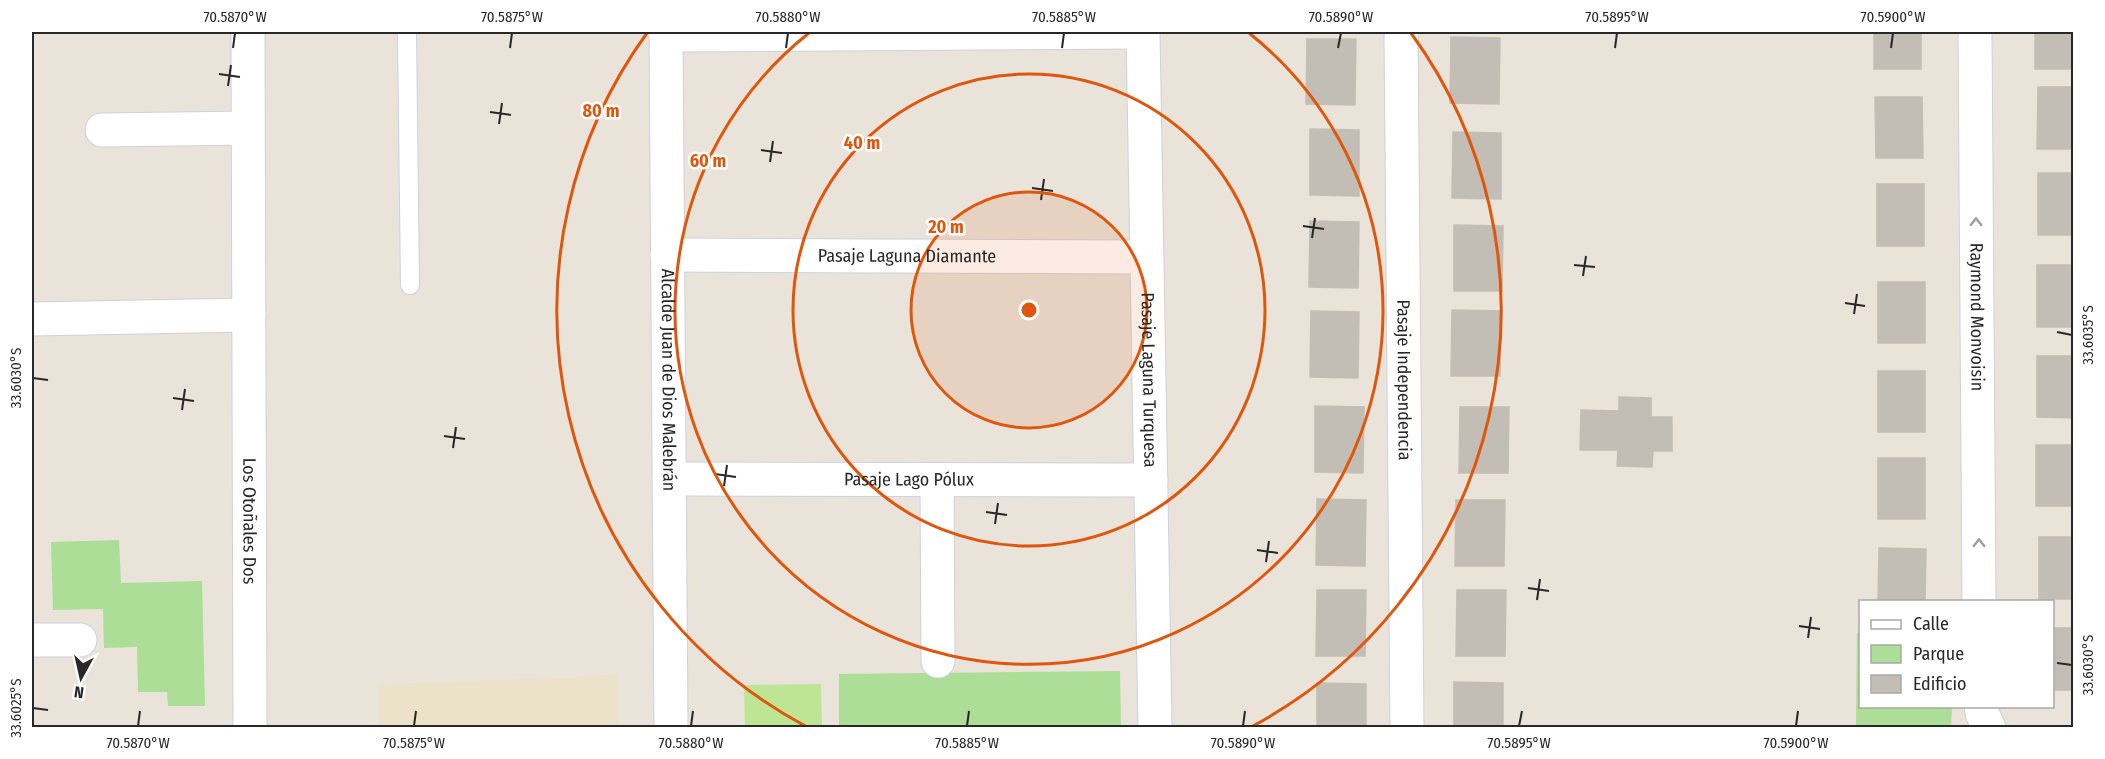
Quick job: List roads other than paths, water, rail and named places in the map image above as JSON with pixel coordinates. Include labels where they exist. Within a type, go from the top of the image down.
[{"type":"street","name":"Los Otoñales Dos","points":[[248,32],[250,728]]},
{"type":"street","points":[[666,33],[1143,32]]},
{"type":"street","name":"Pasaje Laguna Turquesa","points":[[1143,32],[1155,728]]},
{"type":"street","name":"Pasaje Independencia","points":[[1401,32],[1407,728]]},
{"type":"street","name":"Raymond Monvoisin","points":[[1975,32],[1979,600]]},
{"type":"street","name":"Alcalde Juan de Dios Malebrán","points":[[666,33],[671,728]]},
{"type":"street","points":[[102,130],[248,128]]},
{"type":"street","name":"Pasaje Laguna Diamante","points":[[667,255],[1147,257]]},
{"type":"street","points":[[32,319],[249,315]]},
{"type":"street","name":"Pasaje Lago Pólux","points":[[669,479],[1150,480]]},
{"type":"street","points":[[937,480],[938,661]]},
{"type":"street","points":[[32,640],[80,640]]},
{"type":"street","points":[[1981,708],[1989,728]]},
{"type":"lane","points":[[406,32],[410,285]]}]
